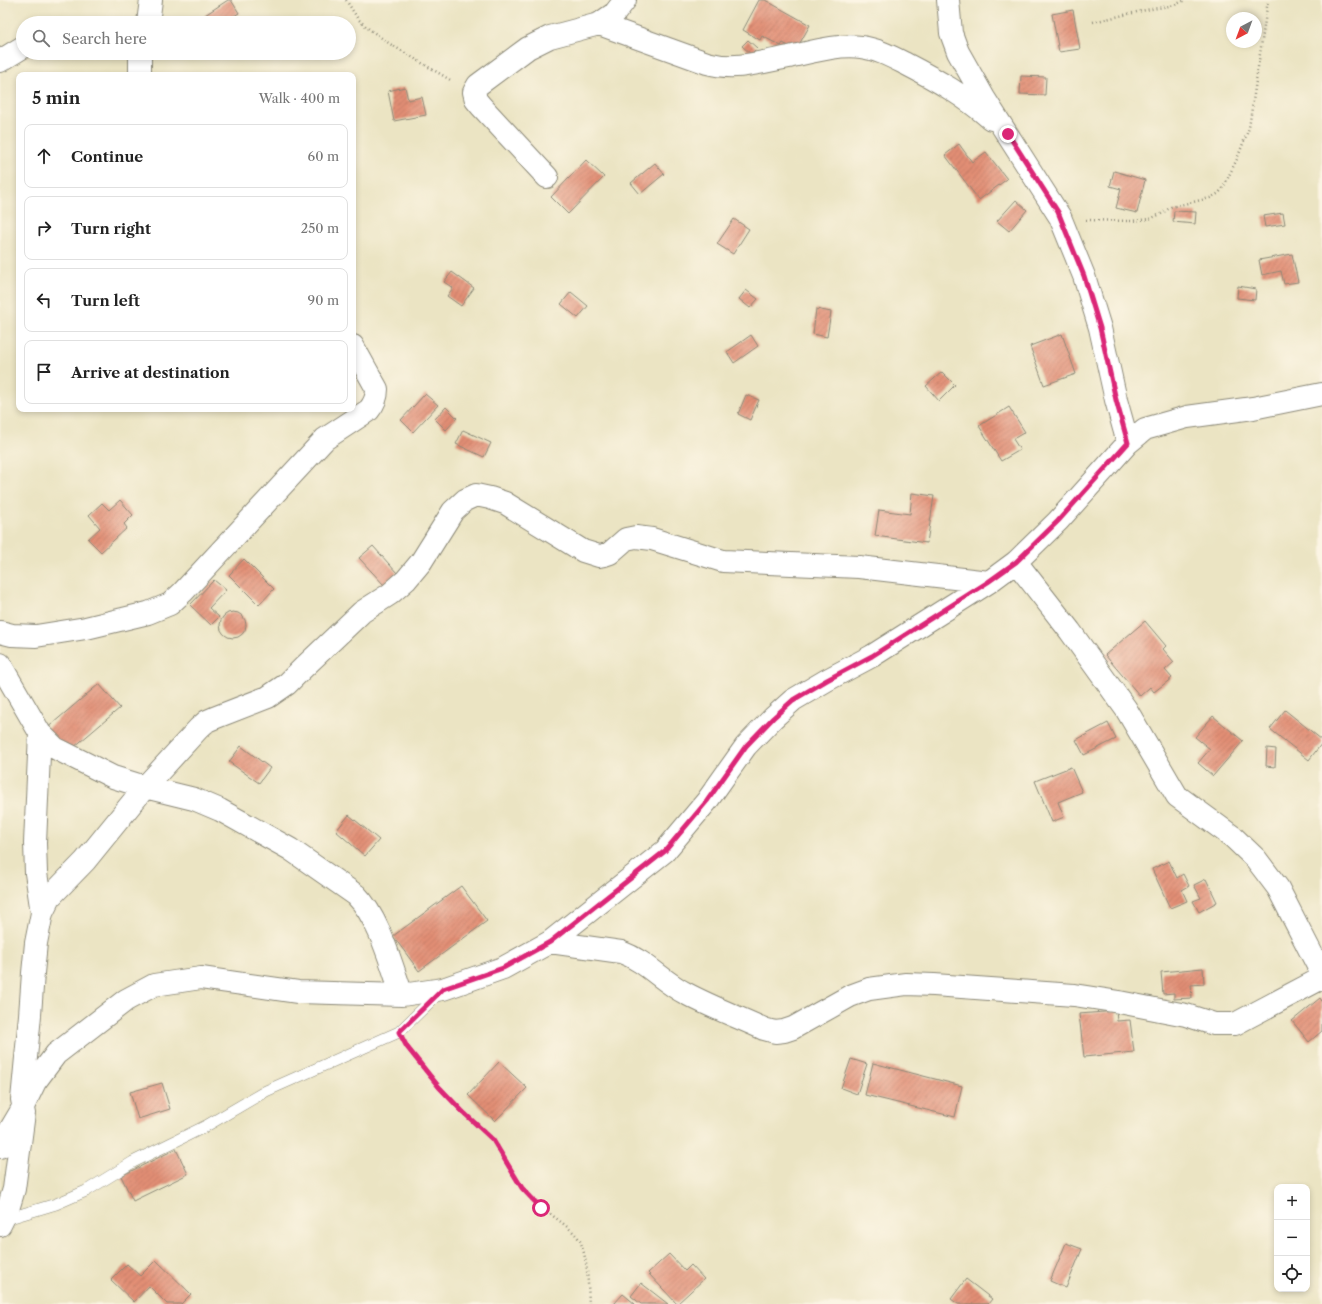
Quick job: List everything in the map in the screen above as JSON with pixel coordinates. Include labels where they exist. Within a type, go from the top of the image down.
[{"type":"street","points":[[146,16],[151,0]]},
{"type":"street","points":[[547,177],[481,106],[476,100],[474,92],[478,85],[528,48],[550,37],[599,24],[615,14],[625,0]]},
{"type":"street","points":[[948,0],[951,33],[958,52],[1060,217],[1084,276],[1100,328],[1116,400],[1128,443]]},
{"type":"street","points":[[599,24],[708,63],[726,67],[743,66],[837,47],[861,47],[885,54],[935,79],[972,103],[1008,134]]},
{"type":"street","points":[[0,61],[16,51]]},
{"type":"street","points":[[140,60],[140,72]]},
{"type":"street","points":[[0,632],[12,635],[36,636],[86,628],[148,613],[170,604],[183,592],[325,439],[369,410],[372,406],[377,395],[377,390],[356,352]]},
{"type":"street","points":[[0,1147],[23,1107],[35,1082],[56,1054],[126,1000],[154,985],[201,978],[298,992],[402,995],[443,989],[503,968],[550,942],[665,851],[707,801],[746,746],[793,700],[872,656],[988,582],[1016,562],[1058,521],[1128,443],[1145,429],[1165,422],[1187,417],[1253,408],[1322,394]]},
{"type":"street","points":[[42,913],[50,897],[85,861],[144,786],[198,728],[207,721],[268,697],[281,688],[362,612],[390,594],[406,580],[421,562],[453,511],[464,500],[476,495],[505,503],[583,551],[599,556],[610,552],[626,539],[652,539],[723,561],[859,567],[988,582]]},
{"type":"street","points":[[1016,562],[1070,631],[1126,710],[1177,796],[1233,837],[1256,859],[1278,888],[1322,974]]},
{"type":"street","points":[[0,664],[40,733],[55,748],[113,777],[194,799],[220,810],[290,849],[356,895],[364,903],[375,921],[402,995]]},
{"type":"street","points":[[1,1222],[8,1209],[14,1189],[23,1107],[36,951],[42,913],[36,873],[35,843],[40,733]]},
{"type":"street","points":[[550,942],[621,952],[635,957],[684,993],[764,1029],[775,1032],[793,1028],[850,996],[869,989],[906,984],[1074,995],[1186,1015],[1214,1024],[1235,1024],[1322,978]]},
{"type":"lane","points":[[1,1222],[56,1204],[86,1191],[133,1162],[206,1126],[266,1091],[399,1032],[443,989]]},
{"type":"path","points":[[346,0],[358,19],[369,29],[390,44],[474,95]]},
{"type":"path","points":[[1093,22],[1174,5],[1186,0]]},
{"type":"path","points":[[1060,217],[1081,220],[1131,221],[1149,219],[1161,214],[1171,207],[1210,198],[1219,193],[1237,159],[1249,128],[1268,0]]},
{"type":"path","points":[[399,1032],[407,1047],[439,1087],[493,1140],[528,1196],[577,1236],[587,1272],[589,1304]]},
{"type":"building","points":[[228,0],[231,0],[239,13],[234,16],[205,15]]},
{"type":"building","points":[[759,0],[765,0],[810,25],[796,50],[783,43],[781,46],[762,36],[760,40],[743,30]]},
{"type":"building","points":[[1073,10],[1080,49],[1059,52],[1052,14]]},
{"type":"building","points":[[748,40],[757,48],[751,54],[742,46]]},
{"type":"building","points":[[1021,76],[1046,77],[1045,95],[1020,94]]},
{"type":"building","points":[[405,87],[408,100],[422,97],[426,115],[394,121],[388,91]]},
{"type":"building","points":[[959,144],[972,162],[986,152],[1007,179],[979,200],[945,155]]},
{"type":"building","points":[[586,160],[604,177],[568,214],[551,197]]},
{"type":"building","points":[[655,163],[664,174],[640,194],[631,183]]},
{"type":"building","points":[[1114,171],[1145,180],[1137,213],[1116,208],[1121,189],[1110,186]]},
{"type":"building","points":[[1016,200],[1027,210],[1009,231],[997,221]]},
{"type":"building","points":[[1174,211],[1196,212],[1195,224],[1173,222]]},
{"type":"building","points":[[1283,213],[1285,224],[1265,227],[1263,216]]},
{"type":"building","points":[[734,219],[749,229],[733,254],[717,244]]},
{"type":"building","points":[[1292,254],[1298,282],[1284,284],[1281,271],[1262,275],[1259,260]]},
{"type":"building","points":[[452,272],[474,288],[461,306],[447,296],[453,288],[444,282]]},
{"type":"building","points":[[1238,286],[1256,289],[1255,300],[1237,298]]},
{"type":"building","points":[[746,290],[758,299],[750,308],[739,299]]},
{"type":"building","points":[[571,292],[588,306],[578,318],[561,304]]},
{"type":"building","points":[[816,309],[831,312],[827,337],[813,334]]},
{"type":"building","points":[[1062,334],[1076,374],[1044,385],[1030,346]]},
{"type":"building","points":[[751,335],[758,346],[734,363],[727,352]]},
{"type":"building","points":[[942,372],[955,385],[939,401],[926,386]]},
{"type":"building","points":[[425,394],[438,405],[413,432],[401,420]]},
{"type":"building","points":[[746,395],[759,400],[750,420],[738,414]]},
{"type":"building","points":[[446,407],[457,418],[446,430],[435,419]]},
{"type":"building","points":[[1009,407],[1025,432],[1013,439],[1020,450],[1001,461],[979,426]]},
{"type":"building","points":[[463,430],[491,443],[484,457],[456,444]]},
{"type":"building","points":[[912,493],[934,496],[927,543],[875,536],[879,510],[910,514]]},
{"type":"building","points":[[120,500],[133,515],[124,524],[127,528],[101,552],[88,539],[100,528],[89,515],[102,503],[109,510]]},
{"type":"building","points":[[373,546],[397,573],[384,585],[359,558]]},
{"type":"building","points":[[244,559],[274,589],[259,605],[229,575]]},
{"type":"building","points":[[214,580],[226,590],[209,608],[219,617],[211,625],[190,605]]},
{"type":"building","points":[[233,612],[242,616],[246,625],[242,634],[233,638],[224,634],[220,625],[224,616]]},
{"type":"building","points":[[1145,621],[1166,646],[1163,649],[1174,662],[1165,670],[1172,678],[1154,692],[1150,687],[1140,696],[1105,655]]},
{"type":"building","points":[[99,684],[120,708],[67,753],[46,729]]},
{"type":"building","points":[[1285,710],[1322,740],[1322,743],[1309,760],[1270,729]]},
{"type":"building","points":[[1213,716],[1243,741],[1213,776],[1198,763],[1210,749],[1195,737]]},
{"type":"building","points":[[1108,723],[1116,739],[1084,755],[1076,740]]},
{"type":"building","points":[[241,746],[270,768],[259,783],[229,762]]},
{"type":"building","points":[[1267,748],[1276,749],[1275,767],[1266,766]]},
{"type":"building","points":[[1071,767],[1082,792],[1058,802],[1064,817],[1052,822],[1035,781]]},
{"type":"building","points":[[349,815],[379,840],[365,856],[336,831]]},
{"type":"building","points":[[1169,861],[1177,878],[1183,874],[1189,886],[1182,890],[1187,901],[1170,908],[1152,869]]},
{"type":"building","points":[[1206,879],[1217,902],[1199,912],[1193,901],[1201,898],[1194,885]]},
{"type":"building","points":[[461,886],[487,921],[419,971],[393,936]]},
{"type":"building","points":[[1203,968],[1204,984],[1191,985],[1192,998],[1174,999],[1174,993],[1163,994],[1161,972]]},
{"type":"building","points":[[1320,998],[1322,1001],[1322,1031],[1309,1042],[1292,1021]]},
{"type":"building","points":[[1116,1011],[1117,1021],[1130,1020],[1134,1052],[1084,1057],[1079,1014]]},
{"type":"building","points":[[851,1059],[867,1064],[857,1094],[841,1088]]},
{"type":"building","points":[[499,1062],[527,1088],[495,1121],[468,1095]]},
{"type":"building","points":[[873,1063],[962,1086],[955,1117],[865,1095]]},
{"type":"building","points":[[162,1083],[170,1109],[138,1119],[130,1092]]},
{"type":"building","points":[[176,1149],[188,1174],[133,1201],[121,1176]]},
{"type":"building","points":[[1066,1243],[1082,1249],[1066,1288],[1050,1281]]},
{"type":"building","points":[[669,1254],[685,1271],[691,1265],[704,1279],[677,1304],[648,1273]]},
{"type":"building","points":[[156,1260],[191,1294],[181,1304],[167,1304],[149,1286],[134,1302],[111,1280],[127,1264],[140,1276]]},
{"type":"building","points":[[966,1279],[992,1299],[988,1304],[958,1304],[951,1299]]},
{"type":"building","points":[[641,1283],[668,1304],[641,1304],[631,1296]]},
{"type":"building","points":[[623,1294],[635,1304],[614,1304]]},
{"type":"route","points":[[541,1208],[522,1188],[493,1140],[439,1087],[407,1047],[399,1032],[443,989],[503,968],[550,942],[665,851],[707,801],[746,746],[793,700],[872,656],[988,582],[1016,562],[1058,521],[1128,443],[1116,400],[1100,328],[1084,276],[1058,212],[1008,134]]}]
